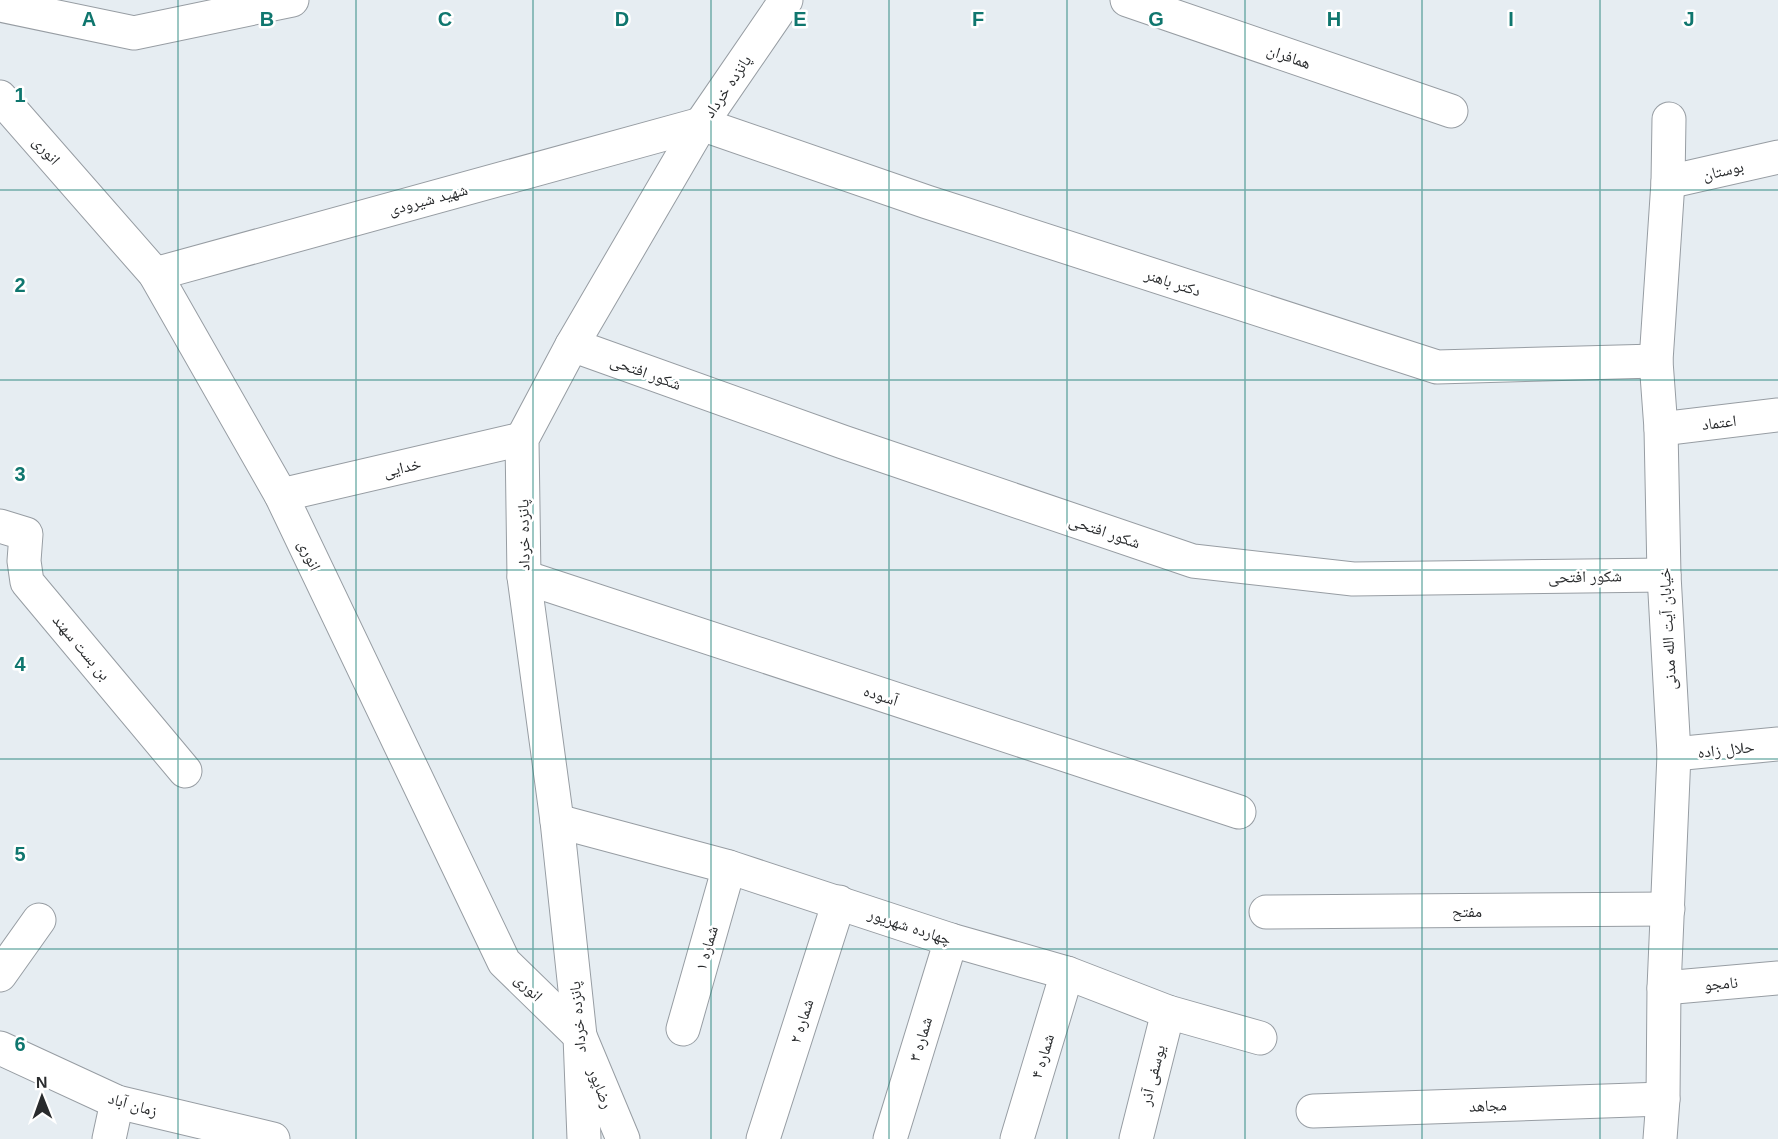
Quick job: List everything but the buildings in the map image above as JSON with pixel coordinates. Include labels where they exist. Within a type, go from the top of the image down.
[{"type":"street","points":[[0,5],[134,33],[292,0]]},
{"type":"street","name":"پانزده خرداد","points":[[584,1139],[580,1036],[557,821],[524,577],[522,439],[572,345],[701,124],[786,0]]},
{"type":"street","name":"همافران","points":[[1127,0],[1451,111]]},
{"type":"street","name":"انوری","points":[[0,97],[155,274],[281,495],[504,962],[580,1036]]},
{"type":"street","name":"خیابان آیت الله مدنی","points":[[1660,1139],[1674,754],[1664,575],[1661,429],[1656,361],[1668,182],[1669,119]]},
{"type":"street","name":"شهید شیرودی","points":[[155,274],[701,124]]},
{"type":"street","name":"دکتر باهنر","points":[[701,124],[927,202],[1437,367],[1656,361]]},
{"type":"street","name":"بوستان","points":[[1668,182],[1778,157]]},
{"type":"street","name":"شکور افتحی","points":[[572,345],[831,438],[1194,561],[1353,579],[1664,575]]},
{"type":"street","name":"اعتماد","points":[[1661,429],[1778,415]]},
{"type":"street","name":"خدایی","points":[[281,495],[522,439]]},
{"type":"street","name":"بن بست سهند","points":[[0,526],[26,534],[24,561],[27,582],[185,771]]},
{"type":"street","name":"آسوده","points":[[524,577],[1239,812]]},
{"type":"street","name":"حلال زاده","points":[[1674,754],[1778,744]]},
{"type":"street","name":"چهارده شهریور","points":[[557,821],[729,867],[951,940],[1068,973],[1168,1012],[1260,1038]]},
{"type":"street","name":"شماره ۱","points":[[683,1029],[729,867]]},
{"type":"street","name":"شماره ۲","points":[[763,1139],[839,902]]},
{"type":"street","name":"مفتح","points":[[1266,912],[1668,909]]},
{"type":"street","points":[[0,975],[39,920]]},
{"type":"street","name":"شماره ۳","points":[[890,1139],[951,940]]},
{"type":"street","name":"شماره ۴","points":[[1017,1139],[1068,973]]},
{"type":"street","name":"نامجو","points":[[1664,988],[1778,978]]},
{"type":"street","name":"یوسفی آذر","points":[[1136,1139],[1168,1012]]},
{"type":"street","name":"رضاپور","points":[[580,1036],[623,1139]]},
{"type":"street","name":"زمان آباد","points":[[0,1048],[117,1102],[273,1139]]},
{"type":"street","name":"مجاهد","points":[[1313,1111],[1663,1099]]},
{"type":"street","points":[[109,1139],[117,1102]]}]
